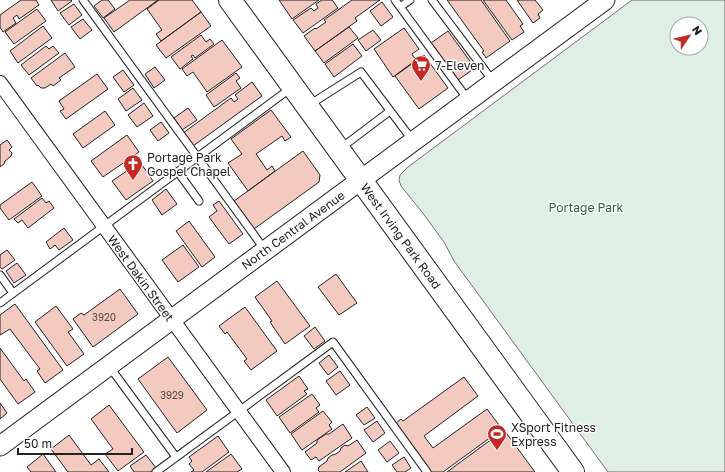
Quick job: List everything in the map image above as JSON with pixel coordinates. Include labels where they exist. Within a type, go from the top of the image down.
[{"type":"main road","name":"West Irving Park Road","points":[[230,0],[573,472]]},
{"type":"main road","name":"North Central Avenue","points":[[0,446],[605,0]]},
{"type":"street","name":"West Dakin Street","points":[[0,83],[283,472]]},
{"type":"lane","points":[[84,0],[265,250]]},
{"type":"lane","points":[[395,0],[469,101]]},
{"type":"lane","points":[[400,7],[410,0]]},
{"type":"lane","points":[[432,0],[493,82]]},
{"type":"lane","points":[[308,107],[361,72],[413,142]]},
{"type":"lane","points":[[0,303],[293,86]]},
{"type":"lane","points":[[338,149],[390,111]]},
{"type":"lane","points":[[178,172],[199,202]]},
{"type":"lane","points":[[0,275],[13,293]]},
{"type":"lane","points":[[156,472],[333,342],[427,472]]},
{"type":"lane","points":[[109,366],[176,457]]},
{"type":"green space","name":"Portage Park","points":[[632,0],[725,0],[725,472],[608,472],[454,261],[444,242],[401,186],[399,180],[400,175],[408,167]]},
{"type":"building","points":[[21,0],[36,0],[39,5],[19,19],[17,15],[13,18],[16,23],[3,32],[0,27],[0,15]]},
{"type":"building","points":[[51,0],[71,0],[72,1],[58,11]]},
{"type":"building","points":[[102,0],[108,0],[115,9],[103,18],[94,6]]},
{"type":"building","points":[[130,0],[158,0],[114,32],[104,18]]},
{"type":"building","points":[[159,0],[192,0],[201,12],[161,41],[156,34],[162,30],[147,9]]},
{"type":"building","points":[[279,0],[319,0],[292,19]]},
{"type":"building","points":[[322,0],[332,0],[338,8],[303,33],[293,20],[311,8],[314,11],[318,8],[316,4]]},
{"type":"building","points":[[352,0],[380,0],[355,18],[357,21],[315,51],[304,36],[326,22],[324,20]]},
{"type":"building","points":[[447,0],[481,0],[510,41],[486,58],[482,52],[484,51]]},
{"type":"building","points":[[483,0],[506,0],[523,24],[520,26],[524,32],[512,40]]},
{"type":"building","points":[[517,0],[535,0],[543,10],[538,14],[540,18],[533,23]]},
{"type":"building","points":[[382,2],[393,17],[381,26],[370,11]]},
{"type":"building","points":[[74,4],[82,15],[69,25],[60,13]]},
{"type":"building","points":[[37,9],[46,21],[14,44],[5,32]]},
{"type":"building","points":[[201,12],[211,26],[166,58],[156,45]]},
{"type":"building","points":[[83,19],[92,30],[80,39],[71,27]]},
{"type":"building","points":[[43,26],[52,38],[18,63],[10,51]]},
{"type":"building","points":[[349,27],[358,38],[324,63],[315,51]]},
{"type":"building","points":[[404,28],[419,49],[412,54],[416,60],[393,77],[374,49]]},
{"type":"building","points":[[373,30],[381,40],[366,51],[358,40]]},
{"type":"building","points":[[448,31],[475,68],[458,80],[431,43]]},
{"type":"building","points":[[201,35],[206,42],[210,39],[214,44],[195,58],[193,55],[191,56],[193,59],[180,69],[171,57]]},
{"type":"building","points":[[222,40],[242,67],[207,92],[193,72],[187,76],[182,69]]},
{"type":"building","points":[[353,44],[362,56],[334,77],[325,64]]},
{"type":"building","points":[[46,46],[49,49],[53,46],[59,53],[29,75],[21,65]]},
{"type":"building","points":[[65,53],[75,67],[59,78],[61,80],[53,86],[51,84],[45,88],[41,88],[38,85],[37,86],[31,78]]},
{"type":"building","name":"7-Eleven","points":[[424,55],[448,88],[419,109],[395,76]]},
{"type":"building","points":[[155,67],[165,80],[154,88],[145,74]]},
{"type":"building","points":[[123,70],[134,85],[124,92],[113,77]]},
{"type":"building","points":[[236,73],[240,78],[236,81],[241,88],[214,107],[206,95]]},
{"type":"building","points":[[97,74],[108,89],[66,119],[60,111],[64,109],[59,101]]},
{"type":"building","points":[[252,82],[262,96],[193,146],[183,133],[231,98],[234,102],[238,99],[235,95]]},
{"type":"building","points":[[133,88],[142,100],[126,111],[118,99]]},
{"type":"building","points":[[144,103],[153,116],[137,127],[128,115]]},
{"type":"building","points":[[188,108],[197,120],[182,130],[174,118]]},
{"type":"building","points":[[271,110],[291,137],[285,141],[282,136],[256,154],[267,170],[272,166],[275,171],[248,191],[228,163],[242,154],[231,139]]},
{"type":"building","points":[[105,111],[115,125],[83,148],[73,134]]},
{"type":"building","points":[[161,122],[169,133],[158,141],[150,130]]},
{"type":"building","points":[[127,135],[139,152],[103,177],[91,161]]},
{"type":"building","points":[[7,140],[12,147],[9,150],[12,153],[0,167],[0,145]]},
{"type":"building","points":[[303,151],[320,175],[319,182],[254,229],[234,201]]},
{"type":"building","name":"Portage Park Gospel Chapel","points":[[140,162],[153,181],[126,200],[112,181]]},
{"type":"building","points":[[32,182],[42,196],[9,220],[0,208],[0,205]]},
{"type":"building","points":[[166,189],[177,204],[162,215],[152,200]]},
{"type":"building","points":[[42,198],[46,203],[49,201],[54,208],[28,228],[22,220],[18,223],[14,219]]},
{"type":"building","points":[[219,201],[243,234],[229,244],[209,217],[217,211],[213,205]]},
{"type":"building","points":[[189,221],[215,257],[202,267],[176,231]]},
{"type":"building","points":[[64,228],[73,240],[59,250],[55,245],[50,249],[46,242]]},
{"type":"building","points":[[183,245],[199,267],[178,282],[162,260]]},
{"type":"building","points":[[7,250],[15,260],[2,269],[0,267],[0,255]]},
{"type":"building","points":[[17,263],[26,275],[14,283],[6,271]]},
{"type":"building","points":[[336,274],[357,303],[339,315],[318,287]]},
{"type":"building","points":[[277,281],[310,326],[285,344],[270,322],[272,321],[255,297]]},
{"type":"building","points":[[120,289],[138,314],[93,347],[73,319],[81,313],[84,315]]},
{"type":"building","points":[[15,304],[63,370],[45,383],[37,371],[40,369],[10,329],[0,335],[0,315]]},
{"type":"building","points":[[56,306],[73,329],[68,332],[84,354],[67,366],[35,322]]},
{"type":"building","points":[[245,307],[277,351],[251,370],[244,361],[247,359],[227,332],[225,334],[219,326]]},
{"type":"building","points":[[315,327],[325,341],[314,349],[304,336]]},
{"type":"building","points":[[0,348],[24,381],[26,379],[35,392],[18,404],[0,379]]},
{"type":"building","points":[[329,355],[338,367],[328,375],[319,363]]},
{"type":"building","points":[[168,357],[207,410],[177,433],[138,379]]},
{"type":"building","points":[[340,371],[350,385],[336,395],[326,381]]},
{"type":"building","points":[[299,376],[308,389],[304,391],[307,394],[277,416],[266,400]]},
{"type":"building","points":[[464,377],[478,396],[424,436],[433,448],[487,409],[502,429],[443,472],[430,472],[395,424],[401,419],[403,421]]},
{"type":"building","points":[[312,394],[320,405],[316,408],[319,412],[290,433],[279,417]]},
{"type":"building","points":[[0,403],[7,413],[0,419]]},
{"type":"building","points":[[109,405],[144,452],[118,471],[105,454],[113,449],[91,419]]},
{"type":"building","points":[[367,407],[375,418],[364,425],[356,415]]},
{"type":"building","points":[[323,411],[332,422],[329,425],[332,429],[302,450],[291,434]]},
{"type":"building","points":[[377,421],[385,433],[373,442],[364,430]]},
{"type":"building","points":[[343,424],[352,438],[319,461],[316,457],[311,460],[305,452],[317,443],[317,440]]},
{"type":"building","name":"XSport Fitness Express","points":[[504,430],[535,472],[447,472]]},
{"type":"building","points":[[69,435],[91,465],[99,459],[109,472],[68,472],[51,449]]},
{"type":"building","points":[[218,436],[229,452],[202,472],[191,472],[194,470],[189,464],[192,461],[189,457]]},
{"type":"building","points":[[357,440],[366,453],[340,472],[320,472],[318,470],[328,458],[340,451],[341,448],[345,445],[348,446]]},
{"type":"building","points":[[390,441],[399,453],[387,462],[378,450]]},
{"type":"building","points":[[43,454],[56,472],[31,472],[27,467]]},
{"type":"building","points":[[231,454],[242,469],[237,472],[206,472]]},
{"type":"building","points":[[146,455],[156,468],[150,472],[134,472],[130,466]]},
{"type":"building","points":[[404,457],[411,468],[405,472],[397,472],[392,465]]},
{"type":"building","points":[[361,461],[368,472],[345,472]]},
{"type":"place","name":"7-Eleven","points":[[421,82]]},
{"type":"place","name":"Portage Park Gospel Chapel","points":[[133,181]]},
{"type":"place","name":"XSport Fitness Express","points":[[497,451]]}]
